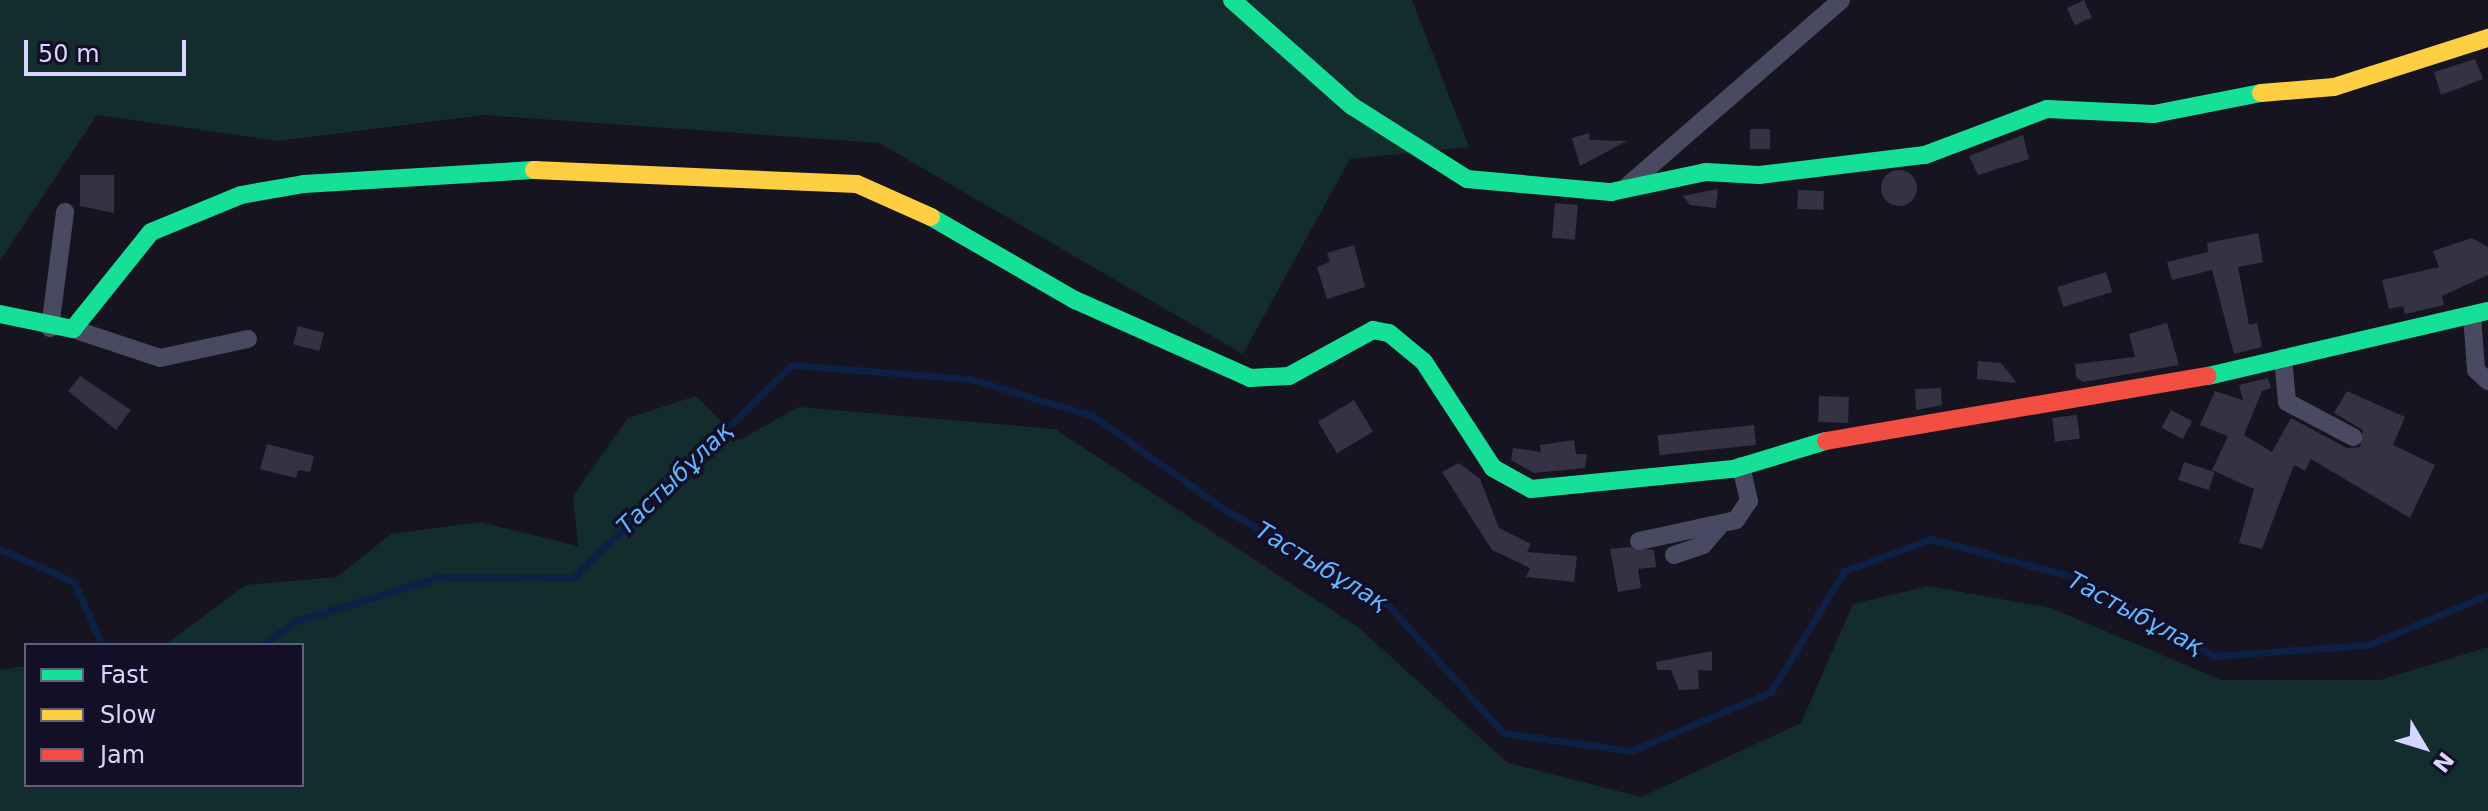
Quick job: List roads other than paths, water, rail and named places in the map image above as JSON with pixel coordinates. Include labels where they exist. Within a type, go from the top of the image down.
[{"type":"street","points":[[1232,0],[1352,106],[1467,179],[1623,190],[1706,172],[1759,175],[1925,155],[2047,109],[2154,114],[2271,91],[2334,87],[2488,38]]},
{"type":"street","points":[[1623,190],[1841,0]]},
{"type":"street","points":[[73,329],[151,232],[241,195],[372,177],[534,170],[817,179],[890,196],[1075,300],[1250,378],[1289,376],[1373,330],[1389,333],[1424,362],[1493,468],[1515,485],[1552,488],[1741,466],[1826,441],[2283,358],[2480,313],[2476,370],[2488,381]]},
{"type":"street","points":[[50,328],[65,212]]},
{"type":"street","points":[[0,314],[50,328],[73,329],[160,358],[248,339]]},
{"type":"street","points":[[2283,358],[2287,402],[2353,437]]},
{"type":"street","points":[[1674,555],[1703,545],[1749,501],[1741,466]]},
{"type":"street","points":[[1639,541],[1718,528]]},
{"type":"waterway","name":"Тастыбұлақ","points":[[265,643],[296,621],[440,577],[573,578],[792,365],[971,379],[1093,416],[1221,507],[1391,608],[1503,733],[1631,751],[1771,692],[1844,571],[1931,539],[2078,578],[2214,656],[2368,645],[2485,596]]},
{"type":"waterway","name":"Тастыбұлақ","points":[[0,549],[74,582],[101,643]]}]
